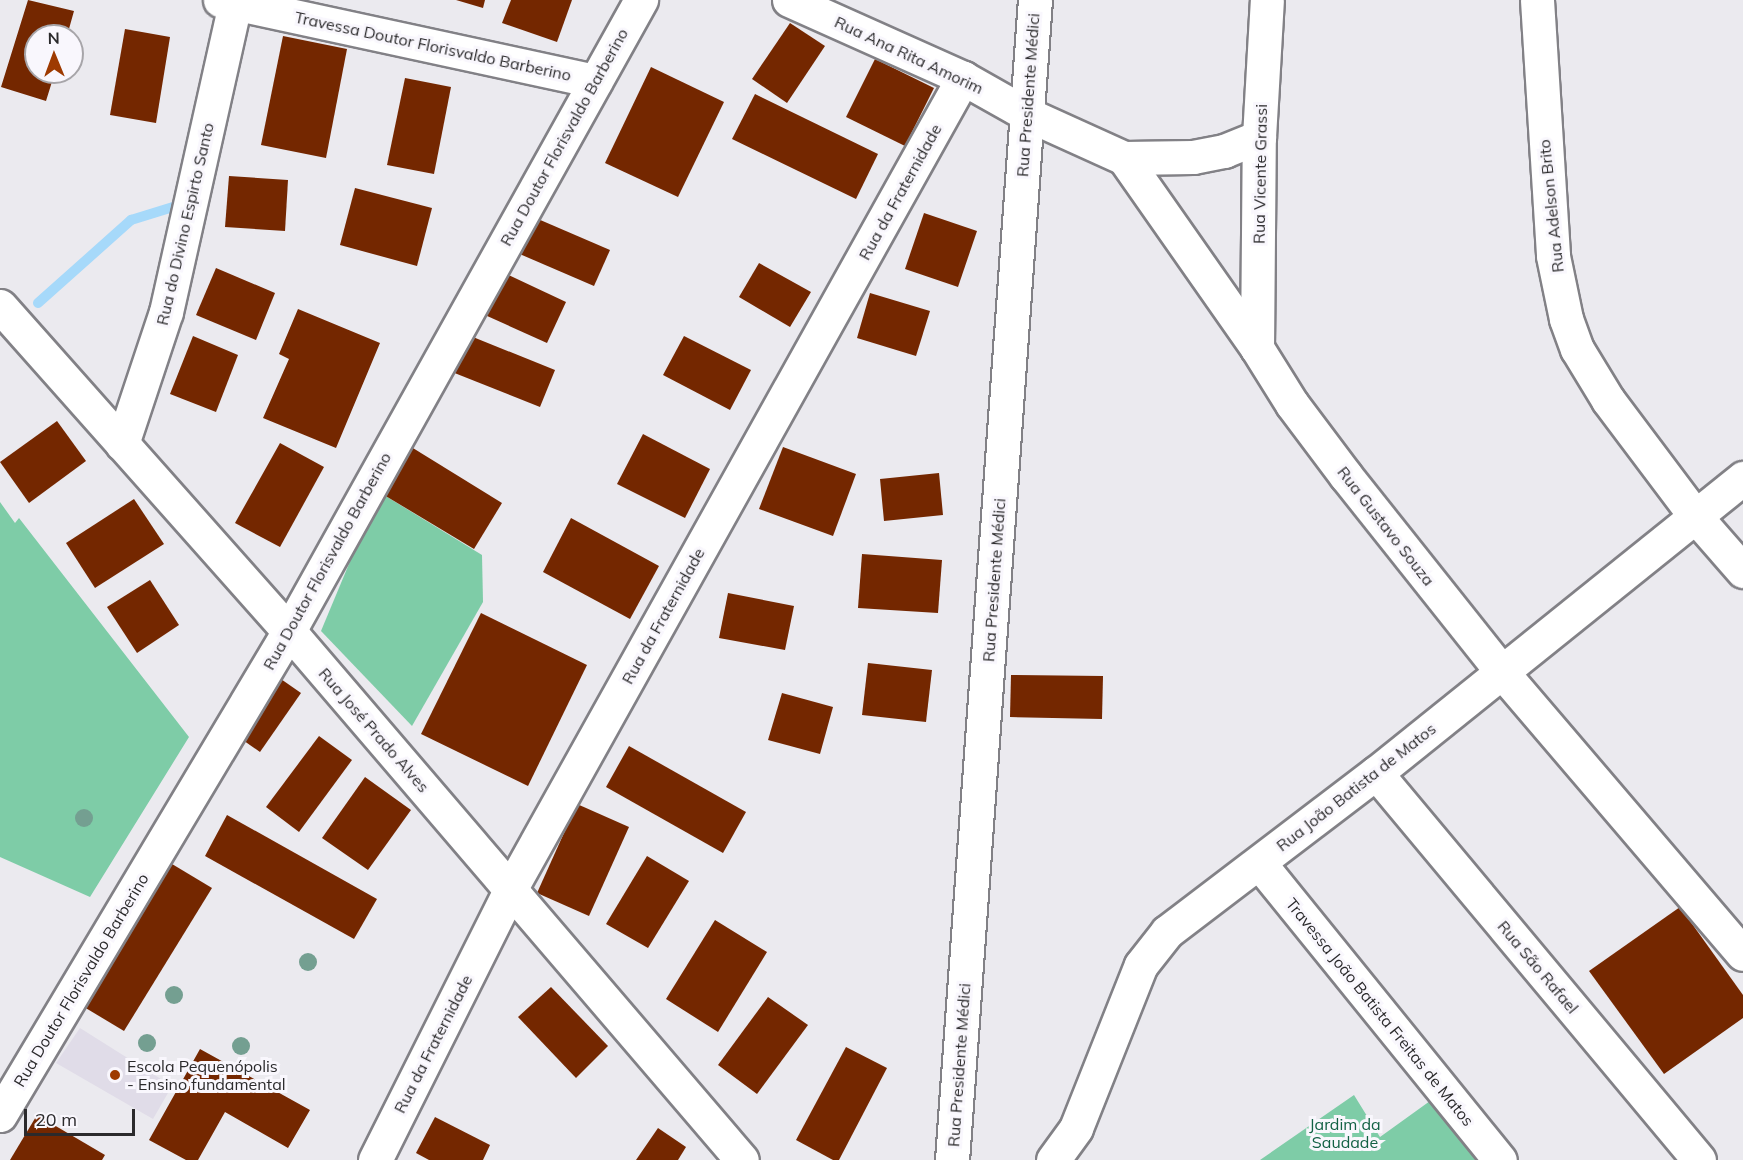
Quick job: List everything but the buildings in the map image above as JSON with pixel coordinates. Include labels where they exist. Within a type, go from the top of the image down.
[{"type":"street","name":"Rua Doutor Florisvaldo Barberino","points":[[0,1115],[288,631],[641,0]]},
{"type":"street","name":"Rua Ana Rita Amorim","points":[[789,0],[963,78],[1027,114]]},
{"type":"street","name":"Rua Presidente Médici","points":[[952,1160],[1035,0]]},
{"type":"street","name":"Rua Vicente Grassi","points":[[1257,348],[1258,137],[1267,0]]},
{"type":"street","name":"Rua Adelson Brito","points":[[1538,0],[1553,256],[1566,319],[1577,349],[1608,400],[1695,516],[1743,571]]},
{"type":"street","name":"Travessa Doutor Florisvaldo Barberino","points":[[231,1],[595,81]]},
{"type":"street","name":"Rua do Divino Espirto Santo","points":[[122,444],[166,312],[231,1]]},
{"type":"street","name":"Rua da Fraternidade","points":[[375,1160],[511,888],[963,78]]},
{"type":"street","points":[[1027,114],[1124,158],[1193,157],[1224,151],[1258,137]]},
{"type":"street","name":"Rua Gustavo Souza","points":[[1124,158],[1257,348],[1292,404],[1339,467],[1501,671],[1743,954]]},
{"type":"street","name":"Rua José Prado Alves","points":[[0,306],[288,631],[511,888],[742,1160]]},
{"type":"street","name":"Rua João Batista de Matos","points":[[1053,1160],[1076,1128],[1140,965],[1167,933],[1376,773],[1743,478]]},
{"type":"street","name":"Rua São Rafael","points":[[1376,773],[1699,1160]]},
{"type":"street","name":"Travessa João Batista Freitas de Matos","points":[[1260,864],[1500,1160]]},
{"type":"shaded area","name":"Escola Pequenópolis - Ensino fundamental","points":[[80,1028],[172,1086],[153,1119],[56,1063]]},
{"type":"green space","points":[[379,492],[482,555],[483,602],[412,726],[321,631]]},
{"type":"green space","points":[[0,502],[15,523],[19,518],[189,737],[90,897],[0,857]]},
{"type":"green space","name":"Jardim da Saudade","points":[[1354,1095],[1380,1137],[1430,1101],[1479,1160],[1260,1160]]},
{"type":"waterway","points":[[38,303],[131,220],[173,207]]},
{"type":"place","name":"Escola Pequenópolis - Ensino fundamental","points":[[115,1075]]}]
